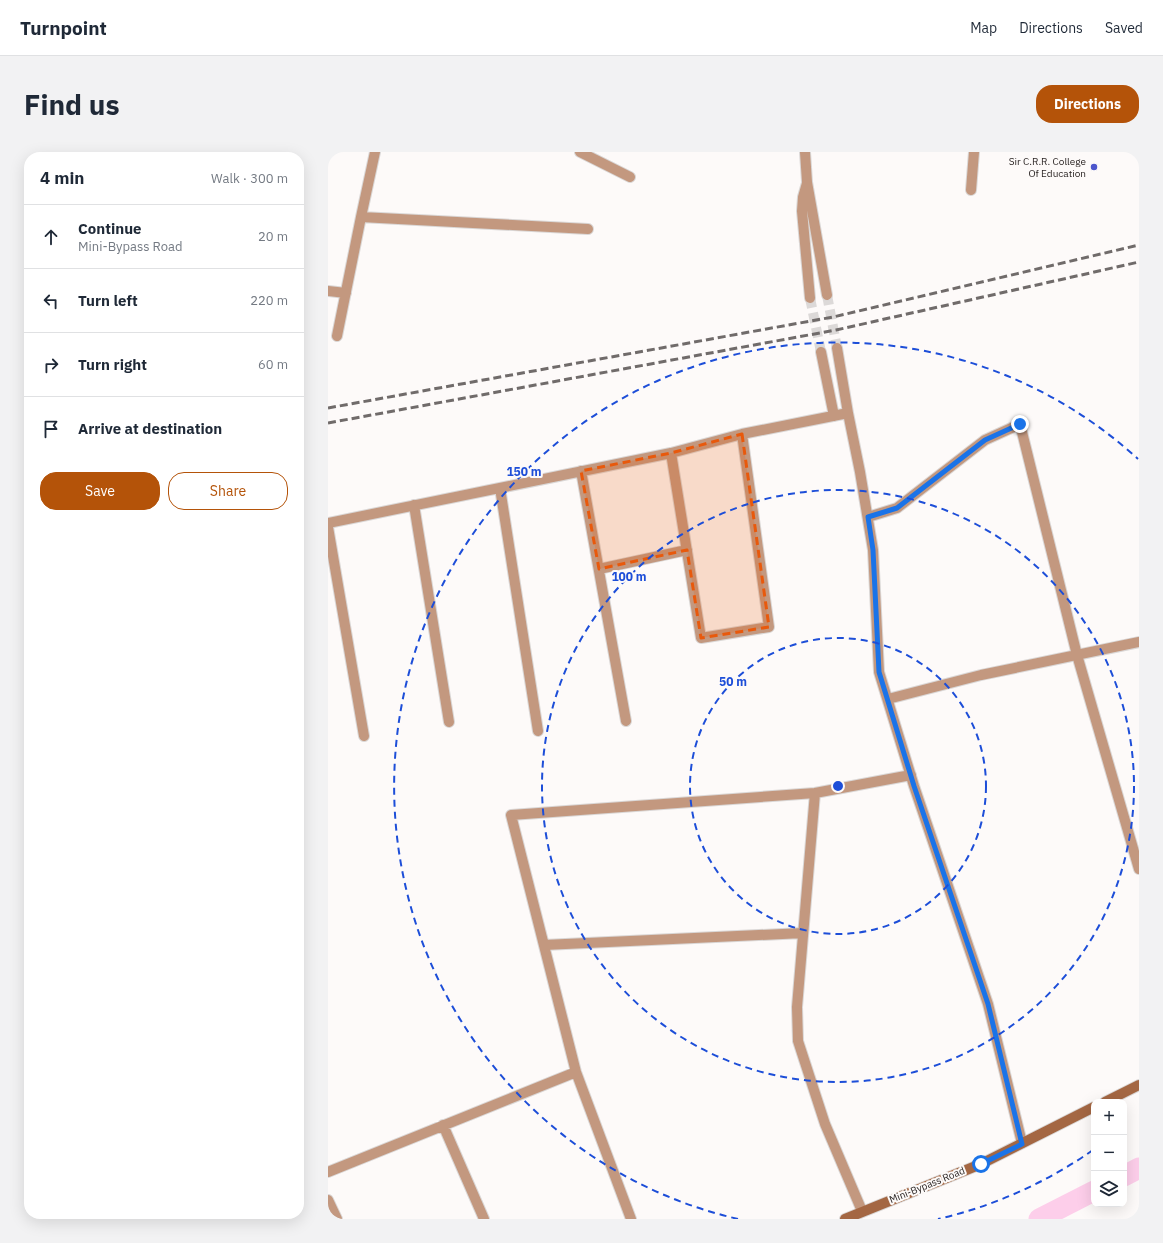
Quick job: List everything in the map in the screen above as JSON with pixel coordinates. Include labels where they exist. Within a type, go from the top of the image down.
[{"type":"main road","points":[[1111,1099],[1139,1085]]},
{"type":"main road","name":"Mini-Bypass Road","points":[[845,1219],[981,1164],[1091,1109]]},
{"type":"street","points":[[337,336],[375,152]]},
{"type":"street","points":[[580,152],[630,177]]},
{"type":"street","points":[[805,152],[807,182],[827,295]]},
{"type":"street","points":[[971,190],[974,152]]},
{"type":"street","points":[[807,182],[803,197],[802,211],[810,298]]},
{"type":"street","points":[[361,217],[588,229]]},
{"type":"street","points":[[328,291],[346,292]]},
{"type":"street","points":[[837,348],[873,550],[879,672],[911,776],[988,1004],[1022,1144]]},
{"type":"street","points":[[821,352],[834,416]]},
{"type":"street","points":[[328,523],[671,453],[744,434],[848,413]]},
{"type":"street","points":[[868,517],[897,508],[985,440],[1020,424],[1077,655],[1139,869]]},
{"type":"street","points":[[671,453],[700,638],[769,628],[744,434]]},
{"type":"street","points":[[581,471],[626,721]]},
{"type":"street","points":[[500,488],[538,731]]},
{"type":"street","points":[[414,505],[449,722]]},
{"type":"street","points":[[328,528],[364,736]]},
{"type":"street","points":[[599,569],[687,550]]},
{"type":"street","points":[[888,698],[981,675],[1139,642]]},
{"type":"street","points":[[631,1219],[576,1072],[511,815],[815,793],[911,776]]},
{"type":"street","points":[[815,793],[797,1007],[798,1041],[825,1124],[862,1211]]},
{"type":"street","points":[[544,945],[803,933]]},
{"type":"street","points":[[328,1172],[576,1072]]},
{"type":"street","points":[[443,1126],[484,1219]]},
{"type":"street","points":[[328,1200],[337,1219]]},
{"type":"highlighted area","points":[[742,434],[769,627],[701,638],[687,550],[599,569],[581,471],[671,453]]},
{"type":"waterway","points":[[1127,1174],[1139,1168]]},
{"type":"waterway","points":[[1039,1219],[1091,1193]]},
{"type":"tunnel","points":[[827,295],[837,348]]},
{"type":"tunnel","points":[[810,298],[821,352]]},
{"type":"railway","points":[[328,408],[833,317],[1139,245]]},
{"type":"railway","points":[[328,423],[836,330],[1139,262]]},
{"type":"place","name":"Sir C.R.R. College Of Education","points":[[1094,167]]},
{"type":"route","points":[[981,1164],[1022,1144],[988,1004],[914,786],[879,672],[873,550],[868,517],[897,508],[985,440],[1020,424]]}]
